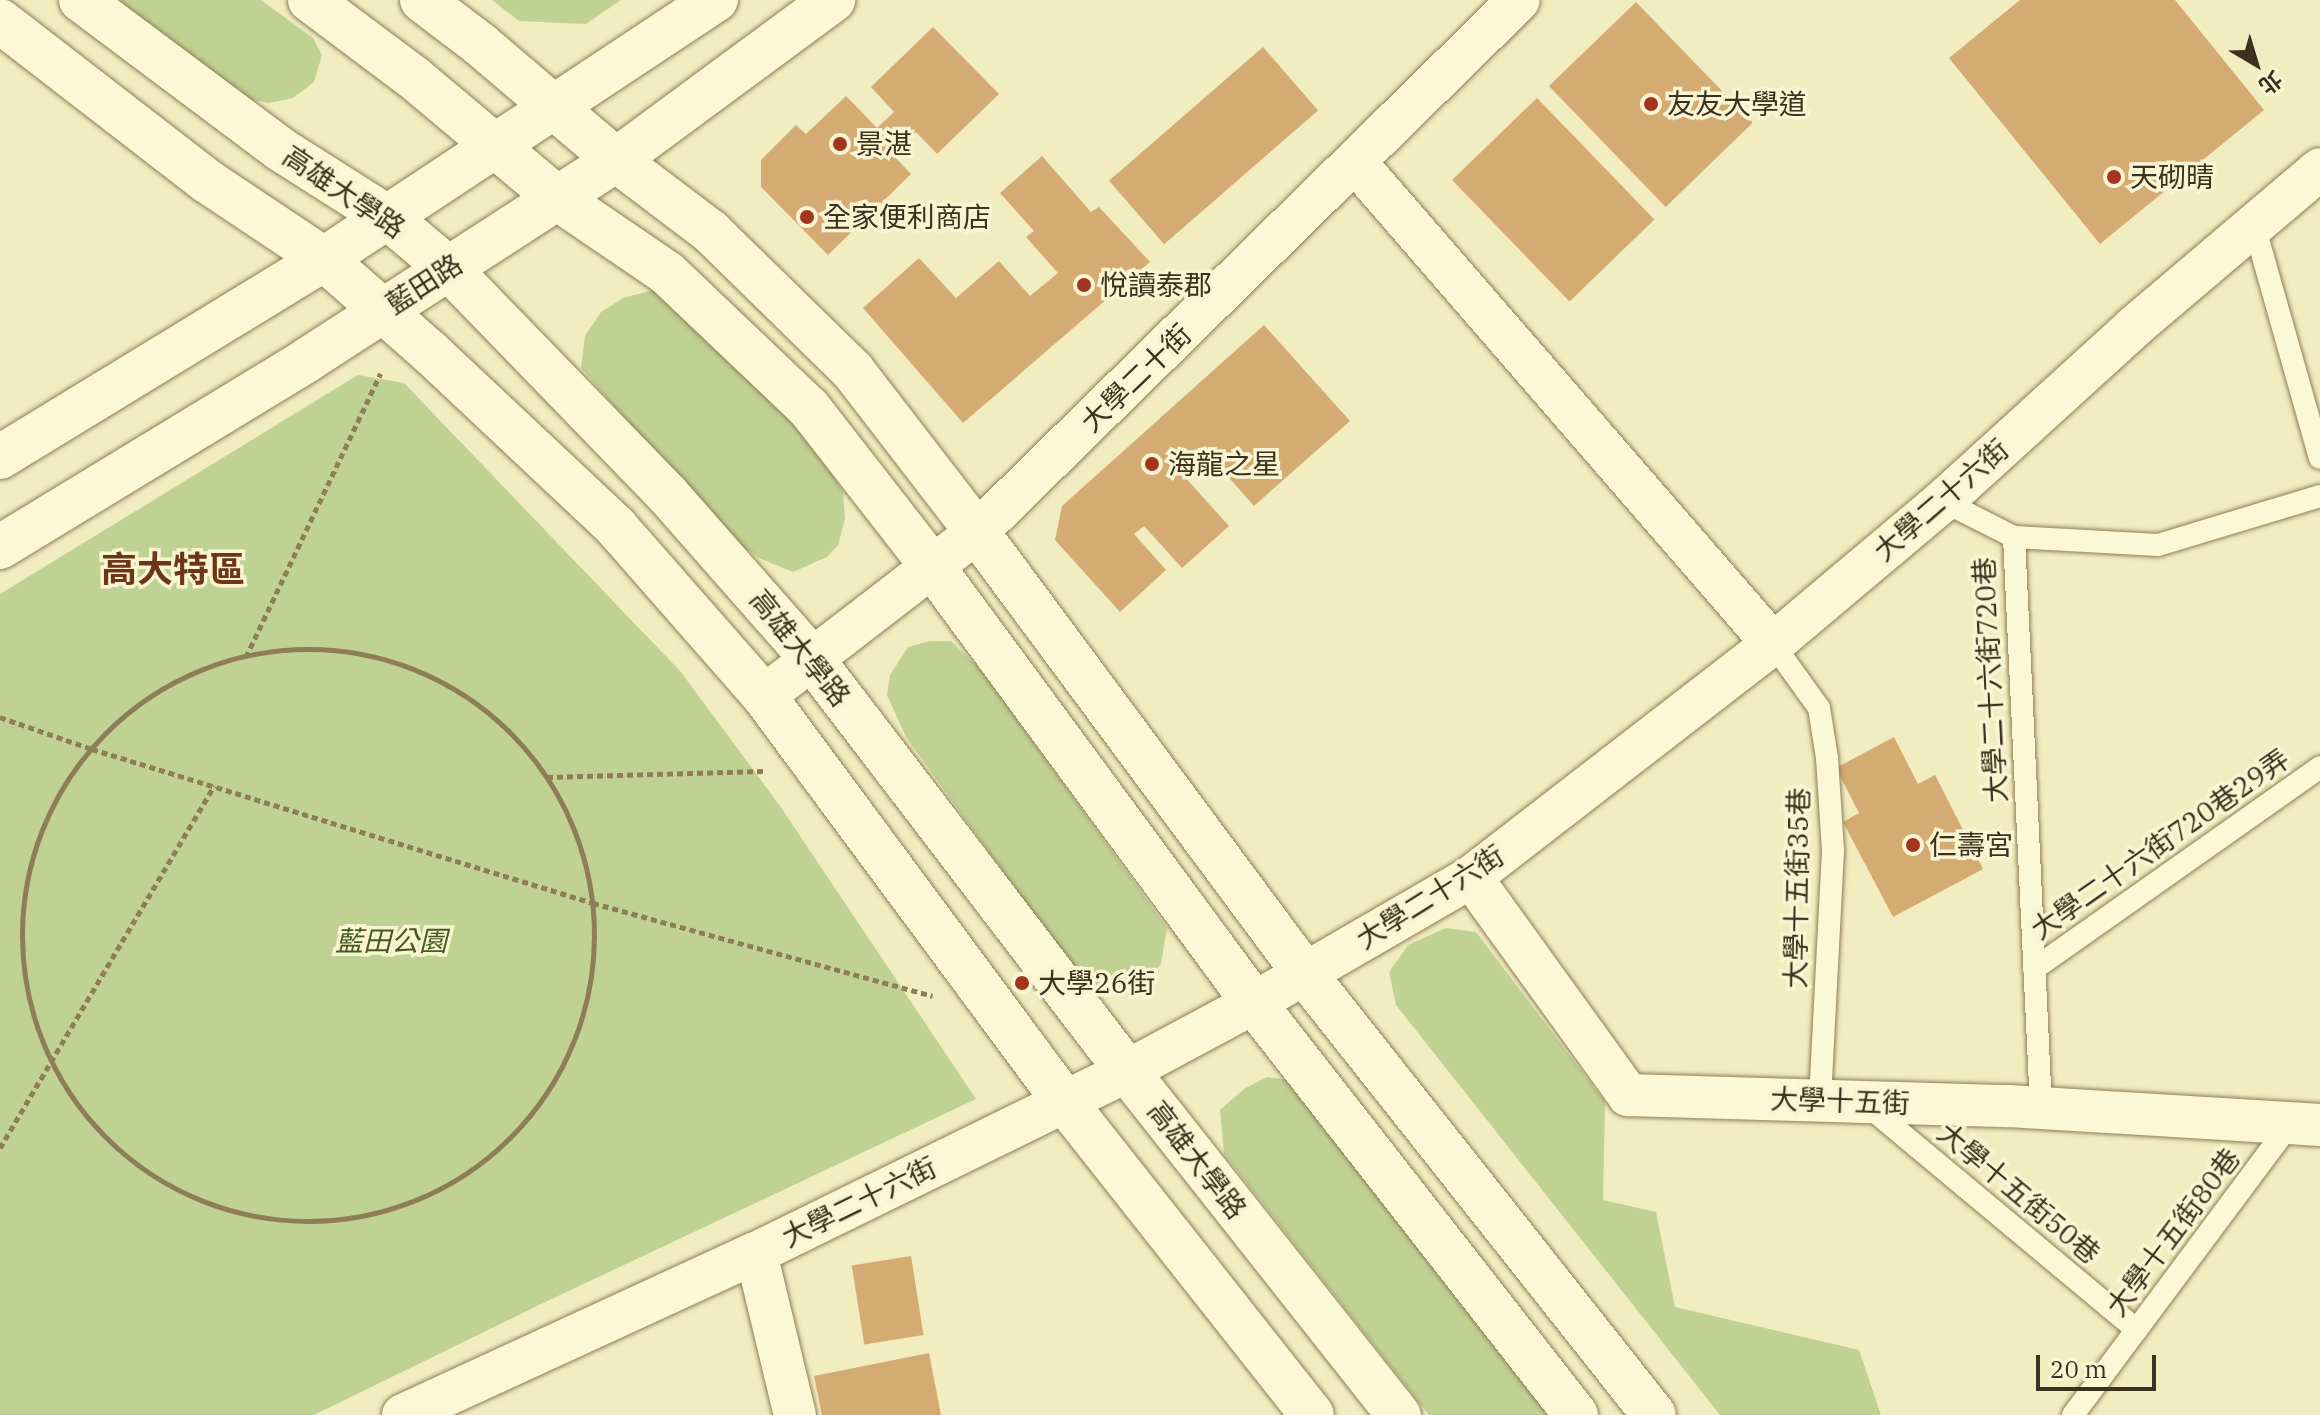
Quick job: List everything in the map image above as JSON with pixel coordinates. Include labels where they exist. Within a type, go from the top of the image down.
[{"type":"street","name":"高雄大學路","points":[[81,0],[280,149],[387,217],[448,268],[668,495],[812,659],[1127,1071],[1399,1415]]},
{"type":"street","points":[[310,0],[413,77],[557,198],[667,273],[809,408],[932,566],[1254,1003],[1576,1415]]},
{"type":"street","points":[[422,0],[616,160],[710,231],[853,371],[977,532],[1305,974],[1654,1415]]},
{"type":"street","points":[[0,457],[324,259],[716,0]]},
{"type":"street","name":"大學二十街","points":[[764,696],[977,532],[1519,0]]},
{"type":"street","name":"藍田路","points":[[0,547],[385,310],[616,160],[818,5]]},
{"type":"street","name":"高雄大學路","points":[[0,21],[207,181],[324,259],[385,310],[616,527],[764,696],[1064,1101],[1312,1415]]},
{"type":"street","points":[[1356,163],[1773,644]]},
{"type":"street","name":"大學二十六街","points":[[403,1415],[756,1253],[1127,1071],[1254,1003],[1471,877],[1773,644],[1943,501],[2134,327],[2320,169]]},
{"type":"street","name":"大學十五街","points":[[1471,877],[1628,1095],[2041,1108],[2305,1124]]},
{"type":"street","points":[[756,1253],[795,1415]]},
{"type":"lane","points":[[2254,225],[2320,458]]},
{"type":"lane","points":[[1943,501],[2014,537],[2158,545],[2320,496]]},
{"type":"lane","name":"大學二十六街720巷","points":[[2014,537],[2041,1108]]},
{"type":"lane","name":"大學十五街35巷","points":[[1773,644],[1819,708],[1827,758],[1833,851],[1820,1100]]},
{"type":"lane","name":"大學二十六街720巷29弄","points":[[2034,969],[2320,767]]},
{"type":"lane","name":"大學十五街50巷","points":[[1863,1101],[2137,1330]]},
{"type":"lane","name":"大學十五街80巷","points":[[2073,1415],[2137,1330],[2305,1124]]},
{"type":"path","points":[[246,657],[381,373]]},
{"type":"path","points":[[326,650],[352,653],[403,666],[451,687],[495,717],[547,777],[577,837],[593,903],[591,978],[582,1015],[569,1052],[536,1106],[502,1144],[473,1168],[405,1204],[369,1214],[331,1220],[255,1217],[182,1193],[149,1174],[92,1125],[50,1061],[28,998],[22,933],[24,900],[41,834],[66,785],[92,749],[137,707],[203,671],[246,657],[326,650]]},
{"type":"path","points":[[0,717],[92,749],[593,903],[934,996]]},
{"type":"path","points":[[547,777],[765,771]]},
{"type":"path","points":[[0,1148],[214,786]]},
{"type":"green space","points":[[116,0],[261,0],[313,38],[322,55],[314,82],[293,98],[269,103],[249,99]]},
{"type":"green space","points":[[492,0],[621,0],[586,24],[519,21]]},
{"type":"green space","points":[[657,289],[684,297],[825,462],[843,492],[845,519],[838,545],[827,557],[793,572],[759,558],[729,537],[581,368],[585,336],[601,312],[623,298]]},
{"type":"green space","name":"藍田公園","points":[[358,375],[404,383],[681,672],[780,806],[976,1099],[314,1415],[0,1415],[0,594]]},
{"type":"green space","points":[[930,641],[951,641],[983,672],[1167,928],[1161,964],[1148,982],[1123,993],[1110,992],[1095,987],[1075,971],[906,737],[887,695],[890,675],[908,647]]},
{"type":"green space","points":[[1446,928],[1476,932],[1605,1102],[1603,1200],[1656,1212],[1675,1307],[1859,1350],[1881,1415],[1720,1415],[1396,1005],[1389,972],[1408,945]]},
{"type":"green space","points":[[1267,1077],[1290,1080],[1557,1415],[1429,1415],[1224,1154],[1220,1110],[1244,1089]]},
{"type":"building","name":"天砌晴","points":[[2020,0],[2175,0],[2264,110],[2100,244],[1949,58]]},
{"type":"building","name":"友友大學道","points":[[1636,2],[1753,123],[1666,207],[1549,86]]},
{"type":"building","name":"景湛","points":[[933,27],[999,94],[937,154],[916,132],[893,155],[911,174],[828,255],[761,187],[761,160],[796,125],[806,134],[846,96],[877,128],[894,112],[871,87]]},
{"type":"building","name":"悅讀泰郡","points":[[1263,47],[1318,110],[1164,244],[1109,181]]},
{"type":"building","name":"友友大學道","points":[[1537,98],[1654,220],[1570,302],[1452,180]]},
{"type":"building","name":"悅讀泰郡","points":[[1042,156],[1091,212],[1099,207],[1150,262],[963,423],[863,308],[919,258],[956,298],[999,261],[1030,296],[1058,273],[1026,237],[1034,231],[1000,193]]},
{"type":"building","name":"海龍之星","points":[[1264,325],[1350,421],[1254,506],[1207,453],[1183,475],[1229,526],[1182,568],[1144,526],[1134,534],[1166,570],[1120,612],[1055,540],[1062,506]]},
{"type":"building","name":"仁壽宮","points":[[1894,737],[1918,784],[1935,775],[1983,869],[1893,917],[1843,822],[1859,813],[1836,768]]},
{"type":"building","points":[[911,1256],[924,1335],[864,1344],[852,1265]]},
{"type":"building","points":[[929,1353],[941,1415],[822,1415],[814,1376]]},
{"type":"place","name":"友友大學道","points":[[1651,104]]},
{"type":"place","name":"景湛","points":[[840,144]]},
{"type":"place","name":"天砌晴","points":[[2114,177]]},
{"type":"place","name":"全家便利商店","points":[[807,217]]},
{"type":"place","name":"悅讀泰郡","points":[[1084,285]]},
{"type":"place","name":"海龍之星","points":[[1152,464]]},
{"type":"place","name":"仁壽宮","points":[[1913,845]]},
{"type":"place","name":"大學26街","points":[[1022,983]]},
{"type":"district","name":"高大特區","points":[[173,569]]}]
